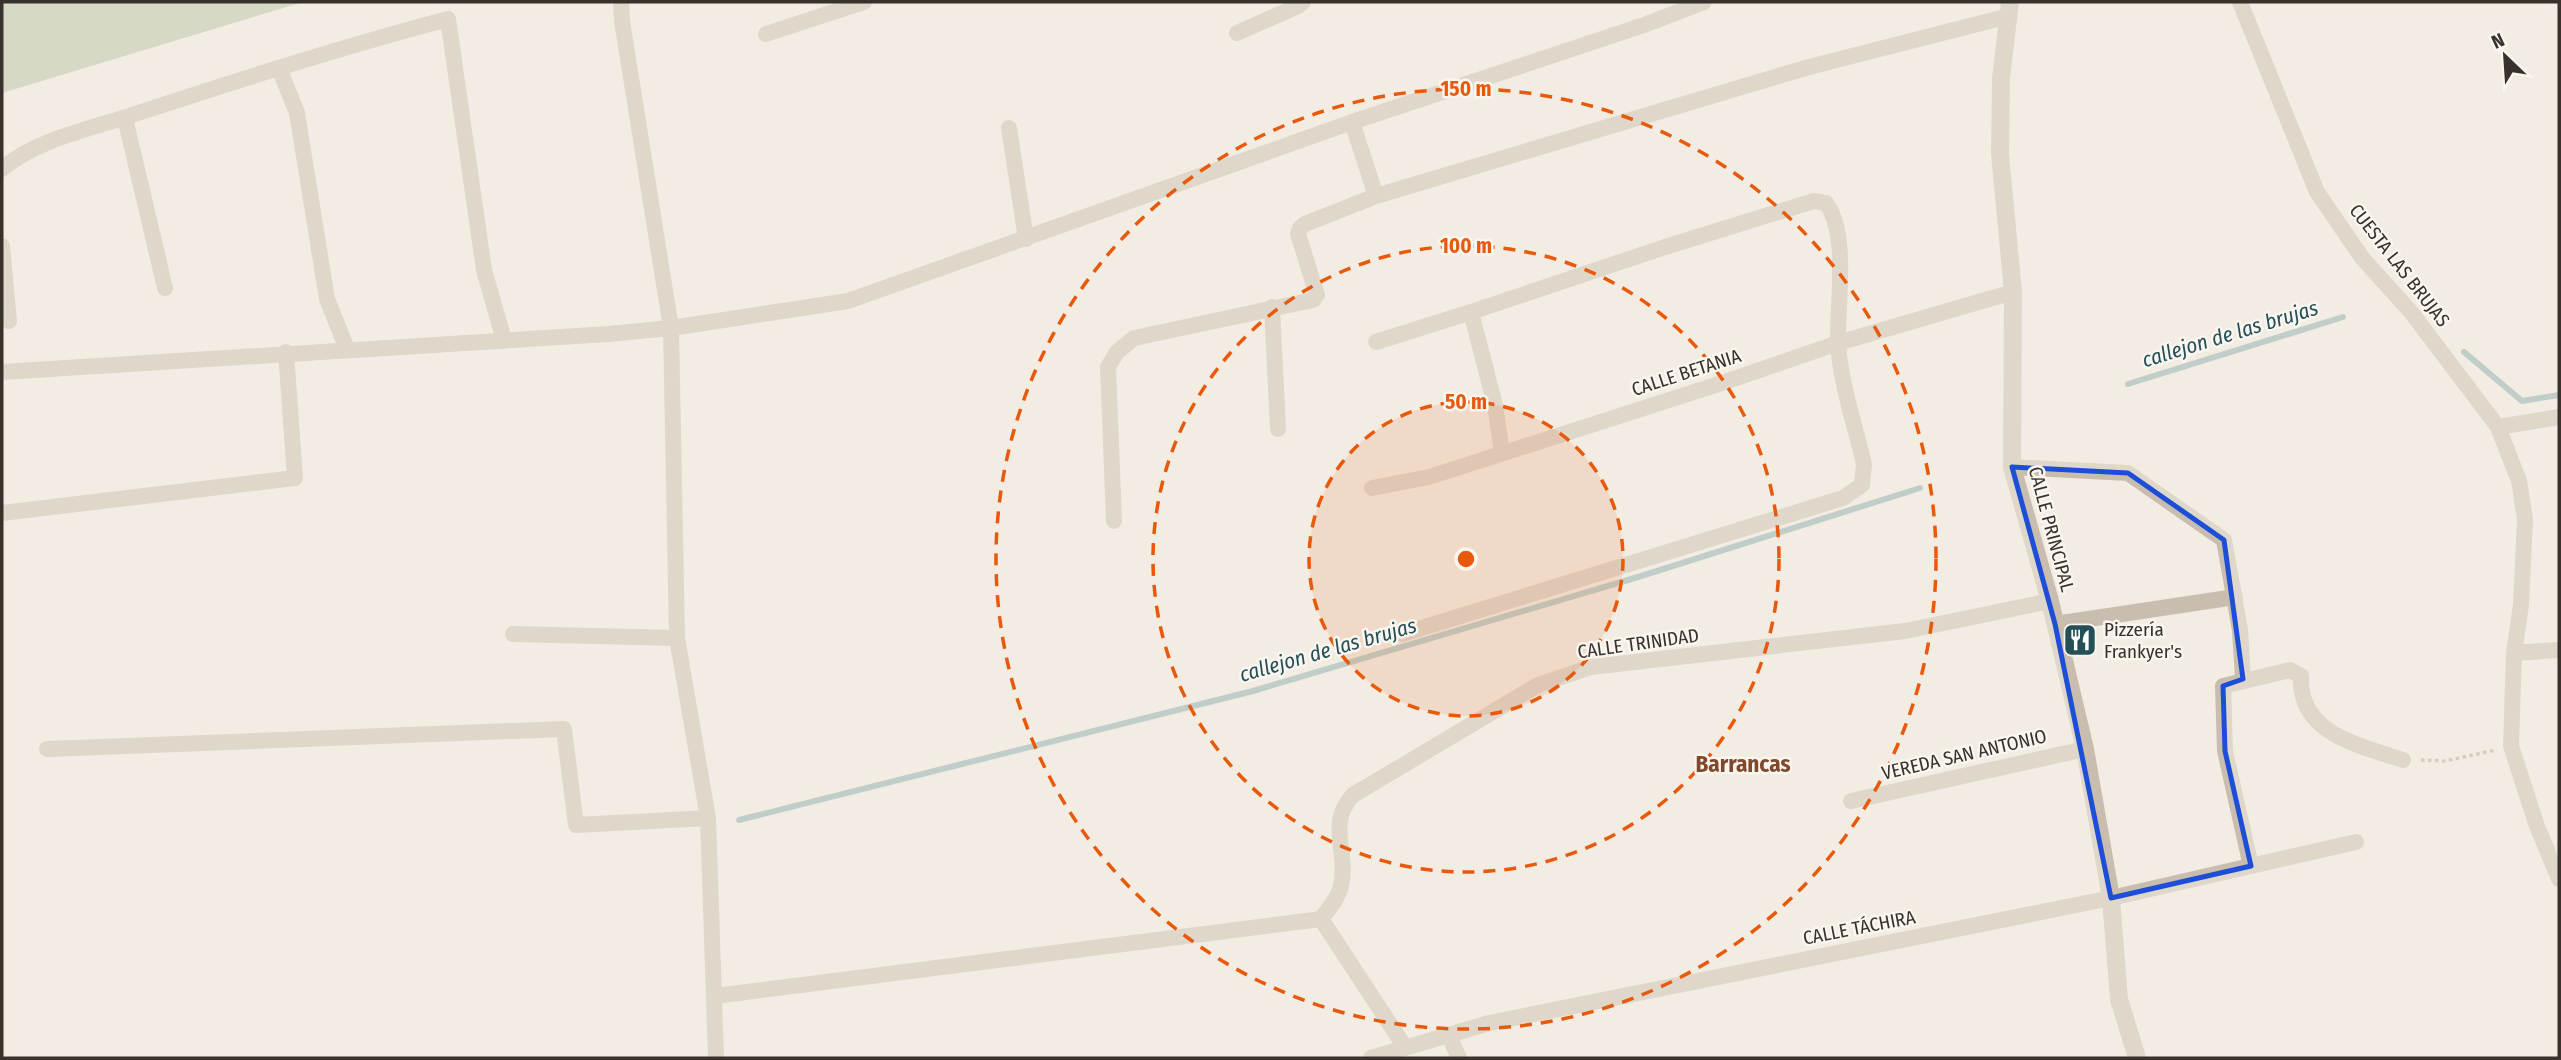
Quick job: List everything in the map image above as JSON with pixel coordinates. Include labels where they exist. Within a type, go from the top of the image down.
[{"type":"street","points":[[621,2],[671,328],[677,638],[708,818],[716,1058]]},
{"type":"street","points":[[766,34],[864,2]]},
{"type":"street","points":[[1237,33],[1303,2]]},
{"type":"street","points":[[2,372],[671,328],[848,301],[1352,122],[1644,25],[1704,2]]},
{"type":"street","name":"CUESTA LAS BRUJAS","points":[[2240,2],[2317,192],[2363,259],[2411,312],[2498,427],[2519,481],[2525,519],[2521,605],[2514,653],[2511,746],[2537,826],[2559,879]]},
{"type":"street","points":[[1114,521],[1108,367],[1117,352],[1134,338],[1316,298],[1298,234],[1300,228],[1376,196],[2009,9]]},
{"type":"street","name":"CALLE PRINCIPAL","points":[[2009,9],[2001,78],[2000,154],[2013,292],[2012,467],[2050,601],[2085,749],[2111,898],[2119,999],[2137,1058]]},
{"type":"street","points":[[2,169],[16,157],[55,141],[279,68],[448,19],[484,270],[505,340]]},
{"type":"street","points":[[279,68],[297,113],[327,299],[347,349]]},
{"type":"street","points":[[125,118],[165,288]]},
{"type":"street","points":[[1352,122],[1376,196]]},
{"type":"street","points":[[1009,128],[1026,239]]},
{"type":"street","points":[[1376,342],[1814,201],[1826,203],[1835,215],[1841,284],[1838,342],[1864,464],[1862,485],[1843,498],[1402,634]]},
{"type":"street","points":[[2,246],[9,321]]},
{"type":"street","name":"CALLE BETANIA","points":[[1372,488],[1429,477],[1719,384],[1838,342],[2013,292]]},
{"type":"street","points":[[1272,307],[1278,429]]},
{"type":"street","points":[[1471,312],[1496,405],[1502,453]]},
{"type":"street","points":[[2,513],[295,478],[286,352]]},
{"type":"street","points":[[2498,427],[2559,417]]},
{"type":"street","points":[[2012,467],[2128,473],[2224,540],[2240,630],[2243,679]]},
{"type":"street","points":[[2055,624],[2235,597]]},
{"type":"street","name":"CALLE TRINIDAD","points":[[1321,919],[1334,902],[1342,884],[1339,820],[1343,806],[1353,795],[1538,685],[1591,667],[1905,631],[2050,601]]},
{"type":"street","points":[[513,634],[677,638]]},
{"type":"street","points":[[2514,653],[2559,650]]},
{"type":"street","points":[[2251,866],[2225,751],[2223,686],[2243,679],[2290,670],[2301,676],[2300,693],[2323,728],[2353,743],[2403,760]]},
{"type":"street","points":[[47,749],[564,729],[576,825],[708,818]]},
{"type":"street","name":"VEREDA SAN ANTONIO","points":[[1852,801],[2085,749]]},
{"type":"street","name":"CALLE TÁCHIRA","points":[[1371,1058],[1489,1023],[2111,898],[2356,842]]},
{"type":"street","points":[[715,996],[1321,919],[1405,1048]]},
{"type":"street","points":[[1449,1036],[1459,1058]]},
{"type":"path","points":[[2403,760],[2445,761],[2511,746]]},
{"type":"highlighted area","points":[[2012,467],[2128,473],[2224,540],[2243,679],[2223,686],[2225,751],[2251,866],[2111,898],[2055,624]]},
{"type":"green space","points":[[2,2],[303,2],[2,93]]},
{"type":"waterway","name":"callejon de las brujas","points":[[2128,384],[2343,317]]},
{"type":"waterway","name":"callejon de las brujas","points":[[2464,352],[2522,401],[2559,395]]},
{"type":"waterway","name":"callejon de las brujas","points":[[739,820],[1253,691],[1638,577],[1920,488]]},
{"type":"place","name":"Pizzería Frankyer's","points":[[2080,640]]},
{"type":"district","name":"Barrancas","points":[[1743,764]]}]
